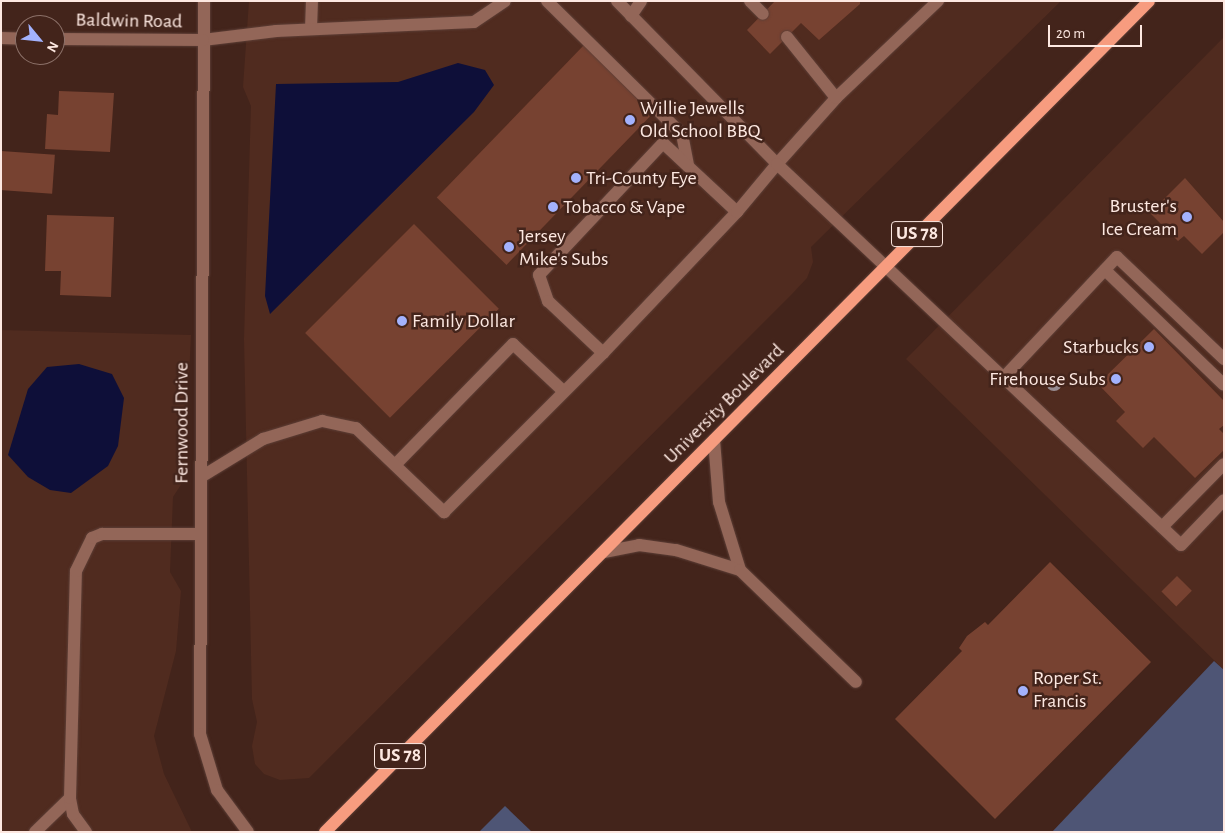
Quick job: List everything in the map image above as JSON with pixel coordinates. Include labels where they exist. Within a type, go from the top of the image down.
[{"type":"main road","name":"University Boulevard","points":[[325,832],[1148,1]]},
{"type":"street","name":"Fernwood Drive","points":[[204,1],[200,734],[217,790],[248,832]]},
{"type":"street","points":[[311,29],[312,1]]},
{"type":"street","name":"Baldwin Road","points":[[65,39],[203,40],[311,29],[474,22],[504,1]]},
{"type":"street","points":[[547,1],[682,134],[688,166]]},
{"type":"street","points":[[617,1],[777,164],[1006,375],[1181,545],[1224,500]]},
{"type":"street","points":[[631,16],[641,1]]},
{"type":"street","points":[[750,1],[762,14]]},
{"type":"street","points":[[201,477],[263,439],[322,421],[356,428],[444,512],[603,353],[737,212],[836,98],[938,1]]},
{"type":"street","points":[[787,37],[836,98]]},
{"type":"street","points":[[1,38],[15,39]]},
{"type":"street","points":[[603,353],[548,302],[539,275],[663,142],[737,212]]},
{"type":"street","points":[[1006,375],[1117,257],[1224,359]]},
{"type":"street","points":[[1105,270],[1224,385]]},
{"type":"street","points":[[395,465],[513,344],[564,392]]},
{"type":"street","points":[[714,440],[719,502],[740,570]]},
{"type":"street","points":[[1162,527],[1224,464]]},
{"type":"street","points":[[86,832],[73,814],[70,798],[74,588],[84,552],[92,538],[102,534],[201,534]]},
{"type":"street","points":[[604,552],[639,545],[676,550],[740,570],[856,682]]},
{"type":"street","points":[[35,832],[70,798]]},
{"type":"shaded area","points":[[249,1],[1061,1],[811,247],[813,262],[807,278],[792,294],[309,778],[280,780],[264,774],[255,764],[252,746],[257,722],[252,699],[244,339],[251,106],[243,87]]},
{"type":"shaded area","points":[[1224,37],[1224,670],[906,359]]},
{"type":"shaded area","points":[[458,63],[485,70],[494,85],[474,112],[270,314],[265,296],[276,84],[398,82]]},
{"type":"shaded area","points":[[1,330],[191,335],[184,480],[173,497],[170,572],[181,591],[176,651],[154,736],[164,774],[192,832],[1,832]]},
{"type":"shaded area","points":[[79,364],[112,374],[124,398],[118,446],[108,466],[71,493],[50,490],[28,477],[8,455],[28,389],[47,367]]},
{"type":"shaded area","points":[[1214,661],[1224,670],[1224,832],[1052,832]]},
{"type":"shaded area","points":[[505,806],[532,832],[479,832]]},
{"type":"building","points":[[775,1],[860,1],[860,4],[819,40],[801,23],[770,54],[747,30]]},
{"type":"building","points":[[584,45],[654,112],[507,265],[437,198]]},
{"type":"building","points":[[59,91],[114,93],[110,152],[45,149],[47,114],[58,115]]},
{"type":"building","points":[[1,151],[55,155],[52,194],[1,190]]},
{"type":"building","name":"Bruster's Ice Cream","points":[[1185,178],[1224,222],[1224,232],[1202,254],[1184,236],[1178,241],[1150,213]]},
{"type":"building","points":[[47,215],[114,217],[111,297],[60,295],[61,271],[45,271]]},
{"type":"building","name":"Family Dollar","points":[[414,224],[499,309],[390,418],[305,333]]},
{"type":"building","points":[[1154,329],[1224,401],[1224,425],[1219,429],[1224,434],[1224,450],[1195,478],[1154,437],[1143,448],[1116,421],[1125,412],[1098,384]]},
{"type":"building","name":"Roper St. Francis","points":[[1050,562],[1151,662],[995,819],[895,719],[962,651],[959,648],[967,636],[985,622],[988,625]]},
{"type":"building","points":[[1177,576],[1192,591],[1176,606],[1161,592]]},
{"type":"place","name":"Willie Jewells Old School BBQ","points":[[630,120]]},
{"type":"place","name":"Tri-County Eye","points":[[576,178]]},
{"type":"place","name":"Tobacco & Vape","points":[[553,207]]},
{"type":"place","name":"Bruster's Ice Cream","points":[[1187,217]]},
{"type":"place","name":"Jersey Mike's Subs","points":[[509,247]]},
{"type":"place","name":"Family Dollar","points":[[402,321]]},
{"type":"place","name":"Starbucks","points":[[1149,347]]},
{"type":"place","name":"Firehouse Subs","points":[[1116,379]]},
{"type":"place","name":"Roper St. Francis","points":[[1023,691]]}]
